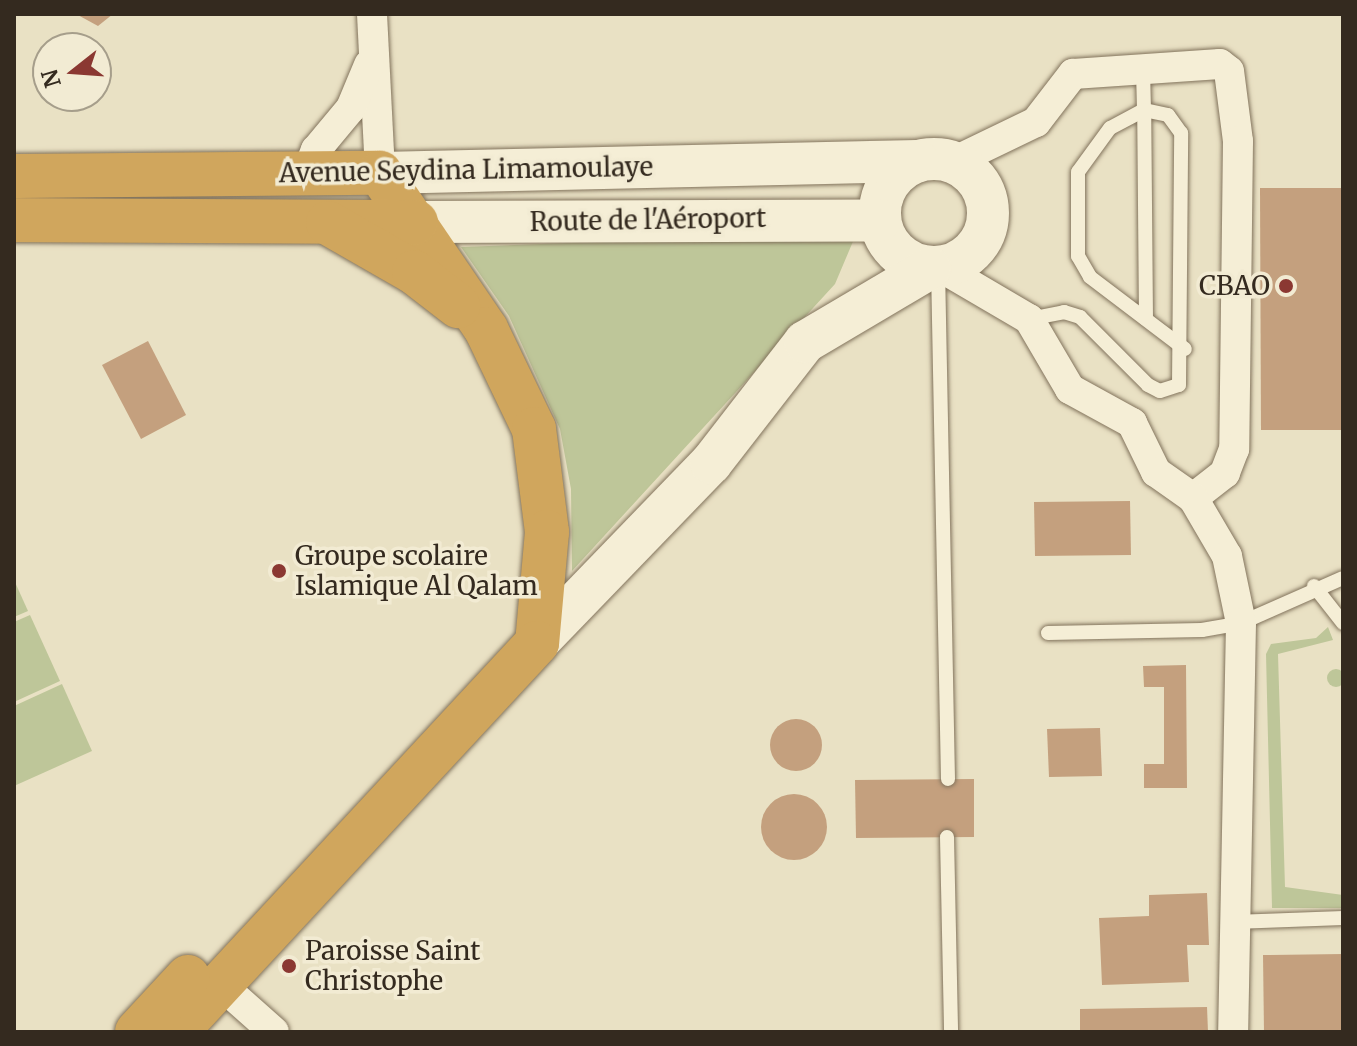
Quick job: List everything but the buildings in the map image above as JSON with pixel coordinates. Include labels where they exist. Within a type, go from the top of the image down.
[{"type":"highway","points":[[307,173],[327,223],[414,272],[486,329]]},
{"type":"highway","name":"Avenue Seydina Limamoulaye","points":[[14,176],[380,173]]},
{"type":"highway","points":[[176,1032],[537,643],[545,580],[545,487],[534,429],[486,329],[380,173]]},
{"type":"highway","name":"Avenue Seydina Limamoulaye","points":[[14,220],[416,222]]},
{"type":"highway","points":[[137,1032],[485,659],[545,580]]},
{"type":"street","points":[[372,14],[380,173]]},
{"type":"street","points":[[307,173],[316,150],[351,108],[373,48]]},
{"type":"street","points":[[1193,498],[1225,473],[1234,449],[1235,80],[1220,64],[1073,74],[1036,122],[888,183],[880,220],[891,247],[937,268],[1029,319],[1070,389],[1123,413],[1156,472],[1193,498],[1227,556],[1241,623],[1233,1032]]},
{"type":"street","points":[[537,643],[711,463],[805,342],[974,250],[988,217],[979,183],[936,161]]},
{"type":"street","name":"Avenue Seydina Limamoulaye","points":[[380,173],[936,161]]},
{"type":"street","name":"Route de l'Aéroport","points":[[416,222],[880,220]]},
{"type":"street","points":[[220,984],[274,1032]]},
{"type":"lane","points":[[1143,68],[1146,319]]},
{"type":"lane","points":[[1029,319],[1064,312],[1080,317],[1160,391],[1179,385],[1185,349],[1181,133],[1168,115],[1144,110],[1110,128],[1087,154],[1074,190],[1081,266],[1185,349]]},
{"type":"lane","points":[[937,268],[948,779]]},
{"type":"lane","points":[[1048,633],[1241,623],[1314,586],[1343,578]]},
{"type":"lane","points":[[1314,586],[1343,623]]},
{"type":"lane","points":[[947,837],[951,1032]]},
{"type":"lane","points":[[1234,922],[1343,918]]},
{"type":"green space","points":[[857,232],[835,284],[572,571],[571,489],[560,429],[509,316],[461,247]]},
{"type":"green space","points":[[14,580],[28,611],[14,617]]},
{"type":"green space","points":[[30,615],[60,681],[14,702],[14,622]]},
{"type":"green space","points":[[1328,627],[1333,640],[1278,654],[1285,887],[1343,895],[1343,908],[1272,908],[1266,654],[1271,644],[1316,638]]},
{"type":"green space","points":[[1336,669],[1345,678],[1336,687],[1327,678]]},
{"type":"green space","points":[[62,684],[92,751],[14,786],[14,706]]},
{"type":"place","name":"CBAO","points":[[1286,286]]},
{"type":"place","name":"Groupe scolaire Islamique Al Qalam","points":[[279,571]]},
{"type":"place","name":"Paroisse Saint Christophe","points":[[289,966]]}]
